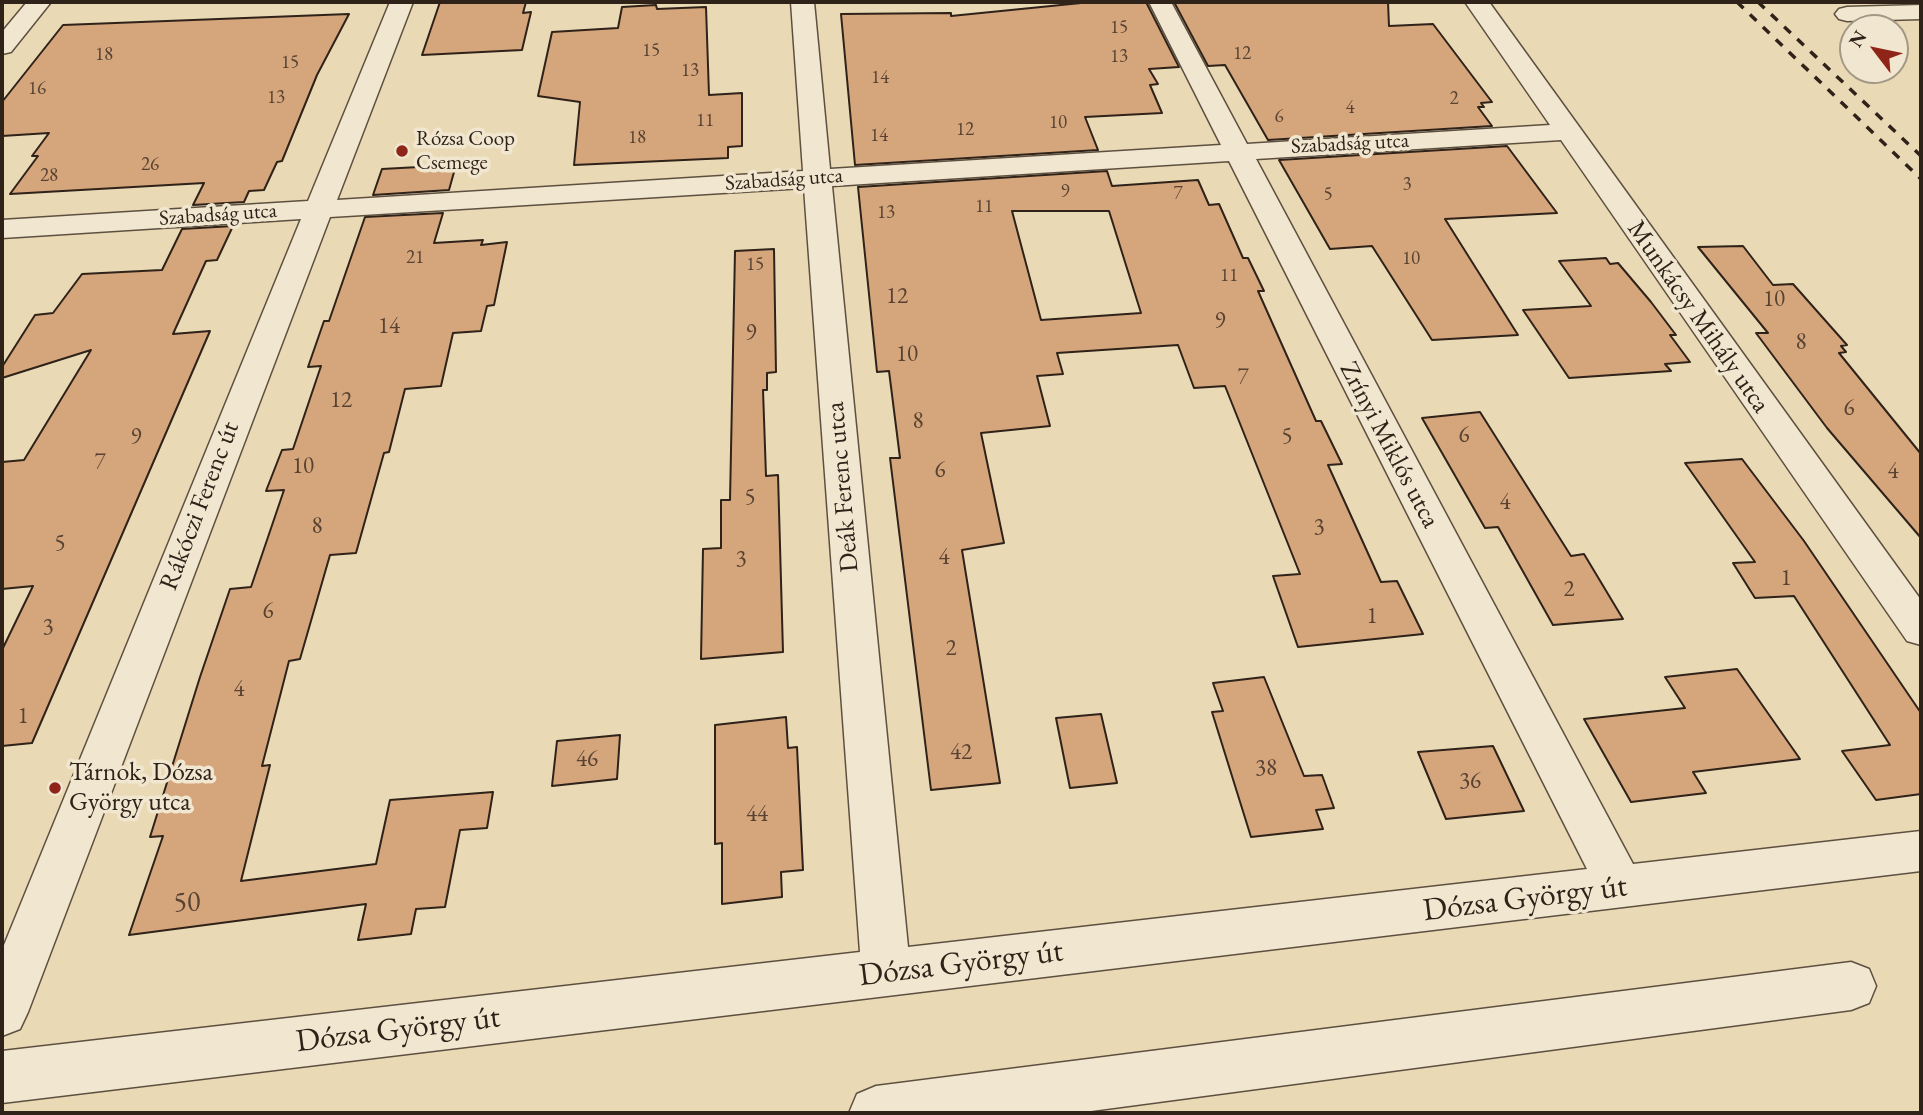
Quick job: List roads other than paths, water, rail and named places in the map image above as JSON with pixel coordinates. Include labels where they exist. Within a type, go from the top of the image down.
[{"type":"street","points":[[2,47],[39,2]]},
{"type":"street","name":"Rákóczi Ferenc út","points":[[2,1012],[401,2]]},
{"type":"street","name":"Deák Ferenc utca","points":[[802,2],[815,178],[886,972]]},
{"type":"street","name":"Zrínyi Miklós utca","points":[[1160,2],[1620,888]]},
{"type":"street","name":"Munkácsy Mihály utca","points":[[1477,2],[1566,132],[1921,630]]},
{"type":"street","points":[[1847,14],[1921,12]]},
{"type":"street","name":"Szabadság utca","points":[[2,229],[1235,150],[1566,132]]},
{"type":"street","name":"Dózsa György út","points":[[2,1077],[1921,851]]},
{"type":"street","points":[[876,1113],[1851,986]]},
{"type":"railway","points":[[1737,2],[1921,179]]},
{"type":"railway","points":[[1758,2],[1921,156]]},
{"type":"place","name":"Rózsa Coop Csemege","points":[[402,151]]},
{"type":"place","name":"Tárnok, Dózsa György utca","points":[[55,788]]}]
